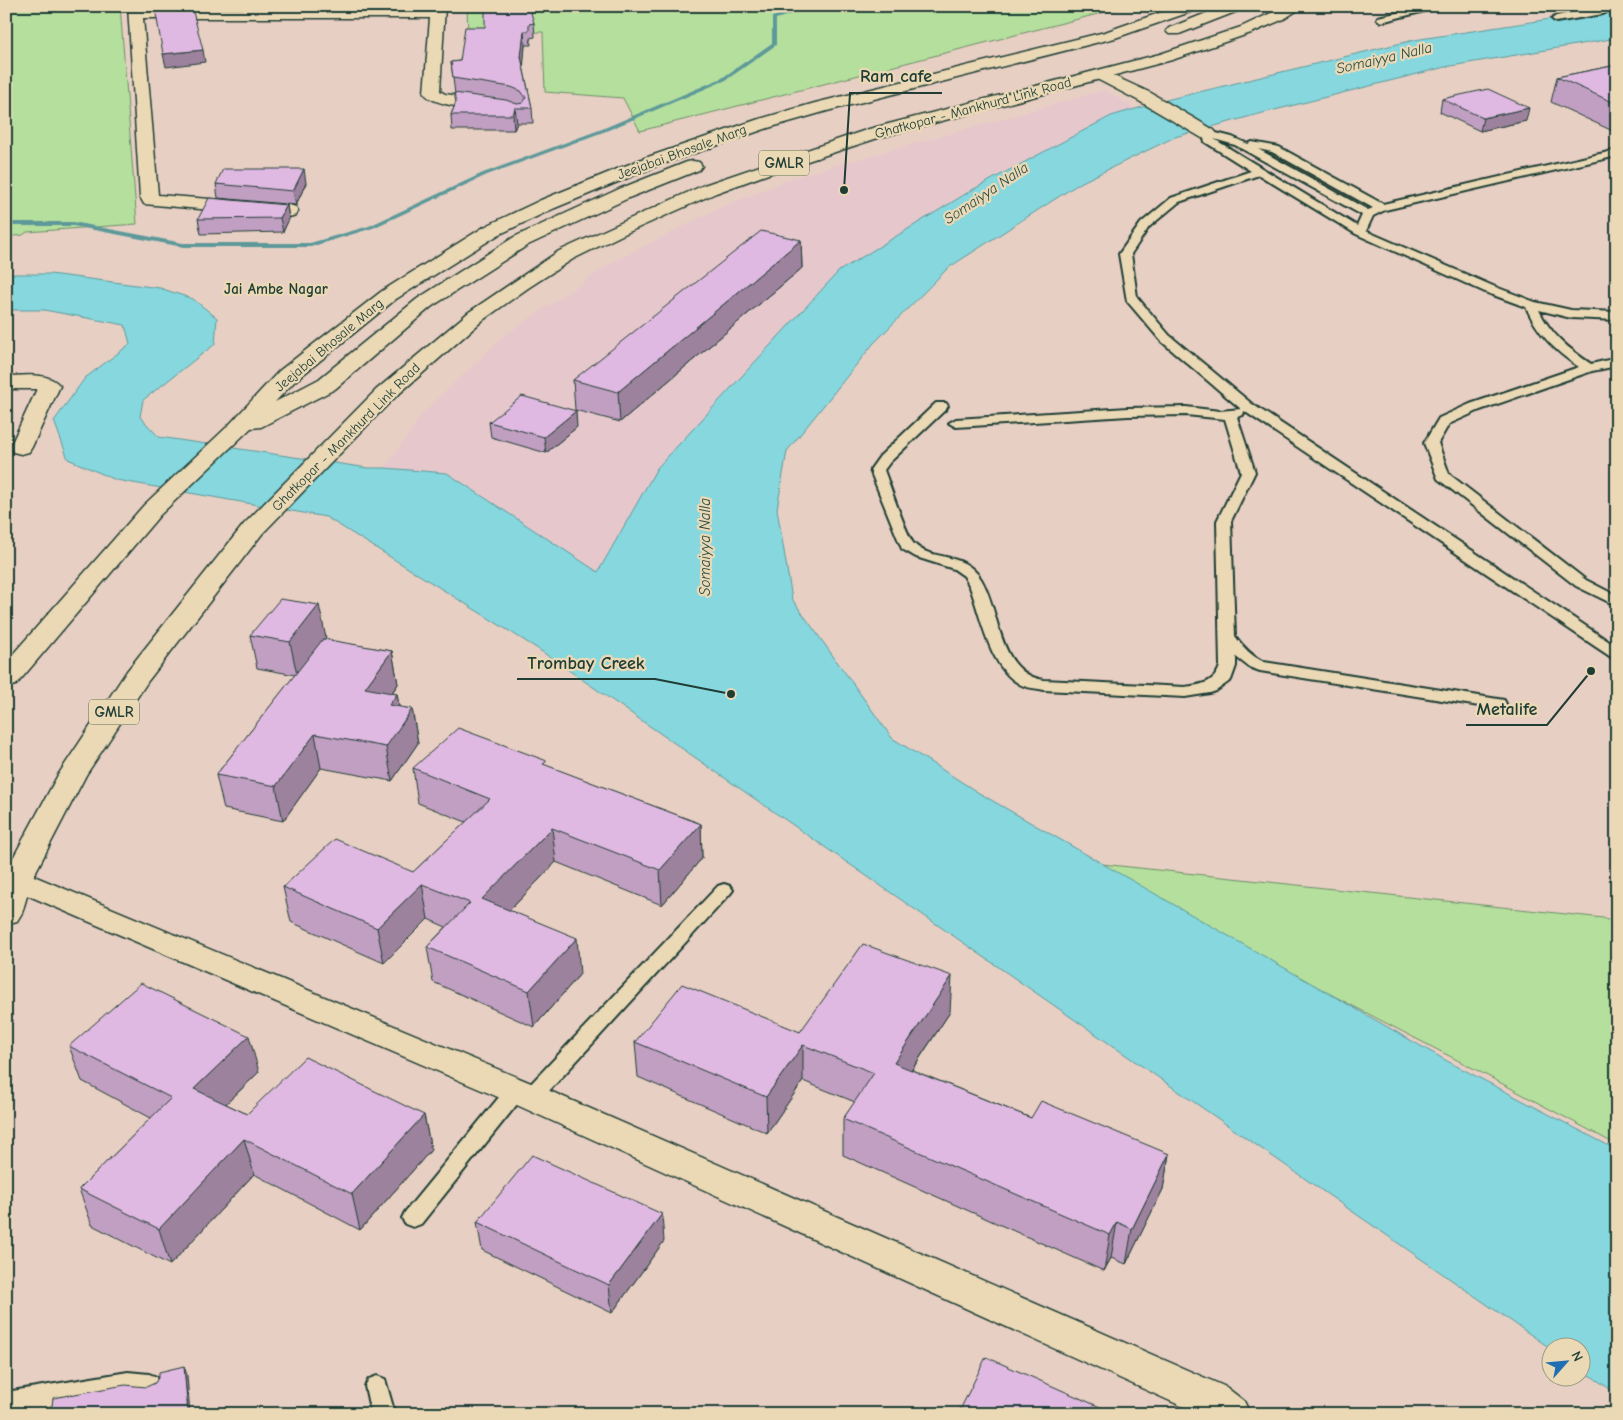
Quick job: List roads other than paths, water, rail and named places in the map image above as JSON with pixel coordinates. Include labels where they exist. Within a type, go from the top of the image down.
[{"type":"main road","name":"Jeejabai Bhosale Marg","points":[[236,431],[287,376],[389,295],[491,231],[548,204],[648,163],[762,124],[831,104],[1110,35],[1194,6]]},
{"type":"main road","points":[[1157,36],[1238,6]]},
{"type":"main road","name":"Ghatkopar - Mankhurd Link Road","points":[[17,879],[72,775],[137,677],[253,529],[384,395],[476,316],[566,255],[710,189],[874,133],[1101,75],[1209,43],[1279,16],[1298,6]]},
{"type":"main road","points":[[289,211],[151,200],[149,197],[135,10],[438,10],[432,93],[440,98],[512,109]]},
{"type":"main road","points":[[766,141],[843,117],[1132,44]]},
{"type":"main road","points":[[1101,75],[1145,97],[1205,133]]},
{"type":"main road","points":[[236,431],[327,384],[424,303],[521,240],[625,193],[748,147]]},
{"type":"main road","points":[[6,384],[38,382],[49,386],[21,447]]},
{"type":"main road","name":"GMLR","points":[[6,679],[152,510],[236,431]]},
{"type":"main road","points":[[17,879],[524,1094],[1212,1400],[1230,1414]]},
{"type":"main road","name":"GMLR","points":[[6,913],[17,879]]},
{"type":"lane","points":[[1381,19],[1441,6]]},
{"type":"lane","points":[[1556,20],[1603,11],[1613,6]]},
{"type":"lane","points":[[1205,133],[1228,138],[1240,143],[1368,214]]},
{"type":"lane","points":[[1205,133],[1214,144],[1360,232],[1489,289],[1531,305],[1571,314],[1617,316]]},
{"type":"lane","points":[[1240,143],[1275,149],[1381,208]]},
{"type":"lane","points":[[1360,232],[1368,214],[1381,208],[1617,153]]},
{"type":"lane","points":[[1261,171],[1175,200],[1145,225],[1125,254],[1131,298],[1165,338],[1247,407],[1617,654]]},
{"type":"lane","points":[[1531,305],[1539,326],[1556,347],[1589,368]]},
{"type":"lane","points":[[1617,362],[1589,368],[1475,406],[1444,422],[1431,443],[1443,476],[1581,583],[1617,602]]},
{"type":"lane","points":[[941,406],[885,459],[878,470],[907,546],[916,554],[948,562],[967,571],[976,585],[1009,668],[1025,681],[1044,685],[1185,692],[1210,688],[1225,677],[1228,666],[1224,521],[1248,472],[1230,415]]},
{"type":"lane","points":[[956,423],[1121,411],[1203,412],[1230,415],[1247,407]]},
{"type":"lane","points":[[1227,636],[1242,656],[1260,666],[1498,704]]},
{"type":"lane","points":[[413,1218],[524,1094],[724,890]]},
{"type":"lane","points":[[6,1403],[43,1405],[128,1382],[149,1384]]},
{"type":"lane","points":[[377,1386],[383,1414]]},
{"type":"water","name":"Somaiyya Nalla","points":[[1617,6],[1617,38],[1445,67],[1255,115],[1175,137],[1080,183],[948,268],[873,344],[787,451],[777,509],[792,599],[892,738],[979,793],[1447,1061],[1617,1150],[1617,1394],[1590,1375],[1590,1338],[1540,1338],[1540,1341],[538,649],[326,517],[116,480],[68,459],[54,421],[85,378],[130,344],[125,325],[44,310],[6,310],[6,274],[50,274],[160,288],[193,299],[217,318],[215,344],[143,400],[140,417],[159,437],[368,468],[447,473],[598,572],[657,468],[839,271],[972,190],[1111,116],[1170,99],[1414,40],[1609,10]]},
{"type":"waterway","points":[[6,224],[73,224],[183,245],[310,245],[371,227],[485,174],[604,130],[724,79],[774,44],[774,18],[814,6]]},
{"type":"place","name":"Ram cafe","points":[[844,190]]},
{"type":"place","name":"Metalife","points":[[1591,671]]},
{"type":"place","name":"Trombay Creek","points":[[731,694]]},
{"type":"district","name":"Jai Ambe Nagar","points":[[276,289]]}]
